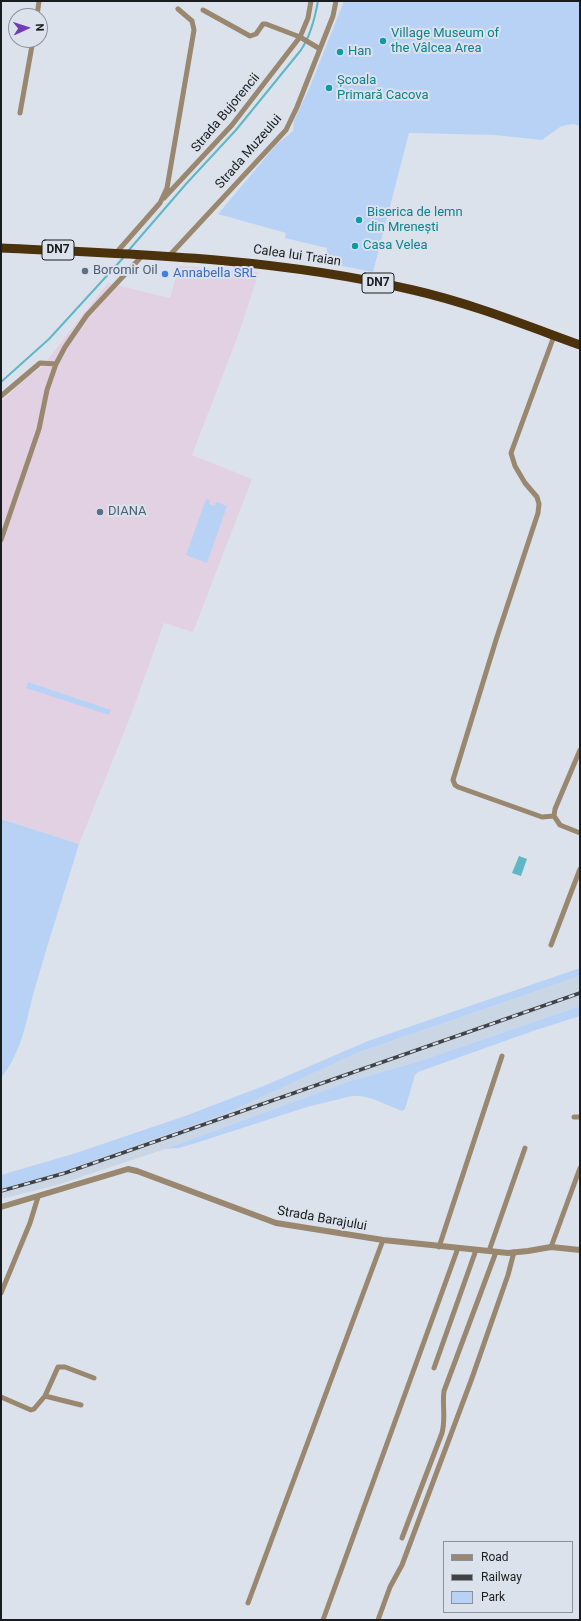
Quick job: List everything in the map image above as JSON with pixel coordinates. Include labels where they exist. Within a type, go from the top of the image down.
[{"type":"highway","name":"Calea lui Traian","points":[[1,248],[169,256],[286,266],[388,284],[467,305],[580,345]]},
{"type":"street","name":"Strada Bujorencii","points":[[118,253],[164,198],[232,125],[302,38],[311,1]]},
{"type":"street","name":"Strada Muzeului","points":[[169,256],[286,130],[298,107],[333,16],[336,1]]},
{"type":"street","name":"Strada Bujorencii","points":[[164,198],[169,181],[194,30],[192,21],[178,9]]},
{"type":"street","points":[[203,10],[250,36],[256,34],[263,24],[302,38],[320,49]]},
{"type":"street","points":[[20,113],[32,48]]},
{"type":"street","points":[[1,540],[39,429],[47,390],[56,364],[65,347],[88,315],[143,255]]},
{"type":"street","points":[[554,336],[511,453],[515,466],[525,483],[537,497],[539,504],[538,513],[493,647],[453,780],[455,785],[458,787],[542,817],[554,816]]},
{"type":"street","points":[[1,396],[40,364],[56,364]]},
{"type":"street","points":[[580,750],[554,809],[554,816],[560,825],[580,833]]},
{"type":"street","points":[[550,945],[580,869]]},
{"type":"street","points":[[439,1247],[502,1056]]},
{"type":"street","points":[[574,1117],[580,1118]]},
{"type":"street","points":[[489,1251],[525,1148]]},
{"type":"street","points":[[551,1247],[580,1168]]},
{"type":"street","name":"Strada Barajului","points":[[1,1207],[128,1169],[137,1171],[276,1223],[383,1240],[439,1247],[496,1252],[514,1252],[551,1247],[580,1250]]},
{"type":"street","points":[[1,1293],[30,1223],[38,1197]]},
{"type":"street","points":[[248,1603],[383,1240]]},
{"type":"street","points":[[323,1620],[458,1248]]},
{"type":"street","points":[[434,1368],[476,1250]]},
{"type":"street","points":[[402,1538],[445,1424],[443,1401],[444,1391],[496,1252]]},
{"type":"street","points":[[378,1620],[392,1582],[402,1565],[466,1393],[508,1275],[514,1252]]},
{"type":"street","points":[[1,1397],[31,1410],[34,1409],[44,1396],[58,1368],[65,1368],[94,1378]]},
{"type":"street","points":[[44,1396],[81,1405]]},
{"type":"shaded area","points":[[179,266],[259,272],[239,333],[192,455],[252,479],[193,632],[164,623],[131,715],[79,844],[1,819],[1,402],[24,379],[41,368],[108,283],[170,298]]},
{"type":"shaded area","points":[[519,856],[527,859],[521,876],[512,873]]},
{"type":"shaded area","points":[[580,976],[580,1006],[420,1061],[347,1082],[165,1149],[57,1185],[1,1199],[1,1189],[25,1183],[225,1114],[357,1053]]},
{"type":"green space","points":[[344,1],[580,1],[580,126],[574,124],[560,127],[542,140],[494,135],[409,133],[373,272],[326,263],[327,248],[285,238],[286,233],[218,214],[276,145],[293,131],[294,120],[309,89]]},
{"type":"green space","points":[[206,499],[210,500],[209,504],[215,506],[216,502],[227,506],[207,563],[186,555]]},
{"type":"green space","points":[[28,682],[111,710],[109,715],[26,688]]},
{"type":"green space","points":[[1,819],[79,844],[33,994],[20,1043],[9,1067],[1,1078]]},
{"type":"green space","points":[[580,968],[580,976],[357,1053],[225,1114],[54,1174],[1,1189],[1,1175],[76,1153],[185,1116],[266,1085],[368,1041]]},
{"type":"green space","points":[[580,1006],[580,1016],[418,1072],[415,1075],[405,1109],[402,1111],[373,1099],[361,1096],[352,1096],[307,1107],[179,1148],[165,1149],[347,1082],[420,1061]]},
{"type":"waterway","points":[[129,250],[186,184],[236,130],[301,50],[312,26],[318,1]]},
{"type":"waterway","points":[[1,382],[49,339],[124,257]]},
{"type":"railway","points":[[1,1191],[65,1173],[580,993]]},
{"type":"place","name":"Village Museum of the Vâlcea Area","points":[[383,41]]},
{"type":"place","name":"Han","points":[[340,52]]},
{"type":"place","name":"Școala Primară Cacova","points":[[329,88]]},
{"type":"place","name":"Biserica de lemn din Mrenești","points":[[359,220]]},
{"type":"place","name":"Casa Velea","points":[[355,246]]},
{"type":"place","name":"Boromir Oil","points":[[85,271]]},
{"type":"place","name":"Annabella SRL","points":[[165,274]]},
{"type":"place","name":"DIANA","points":[[100,512]]}]
